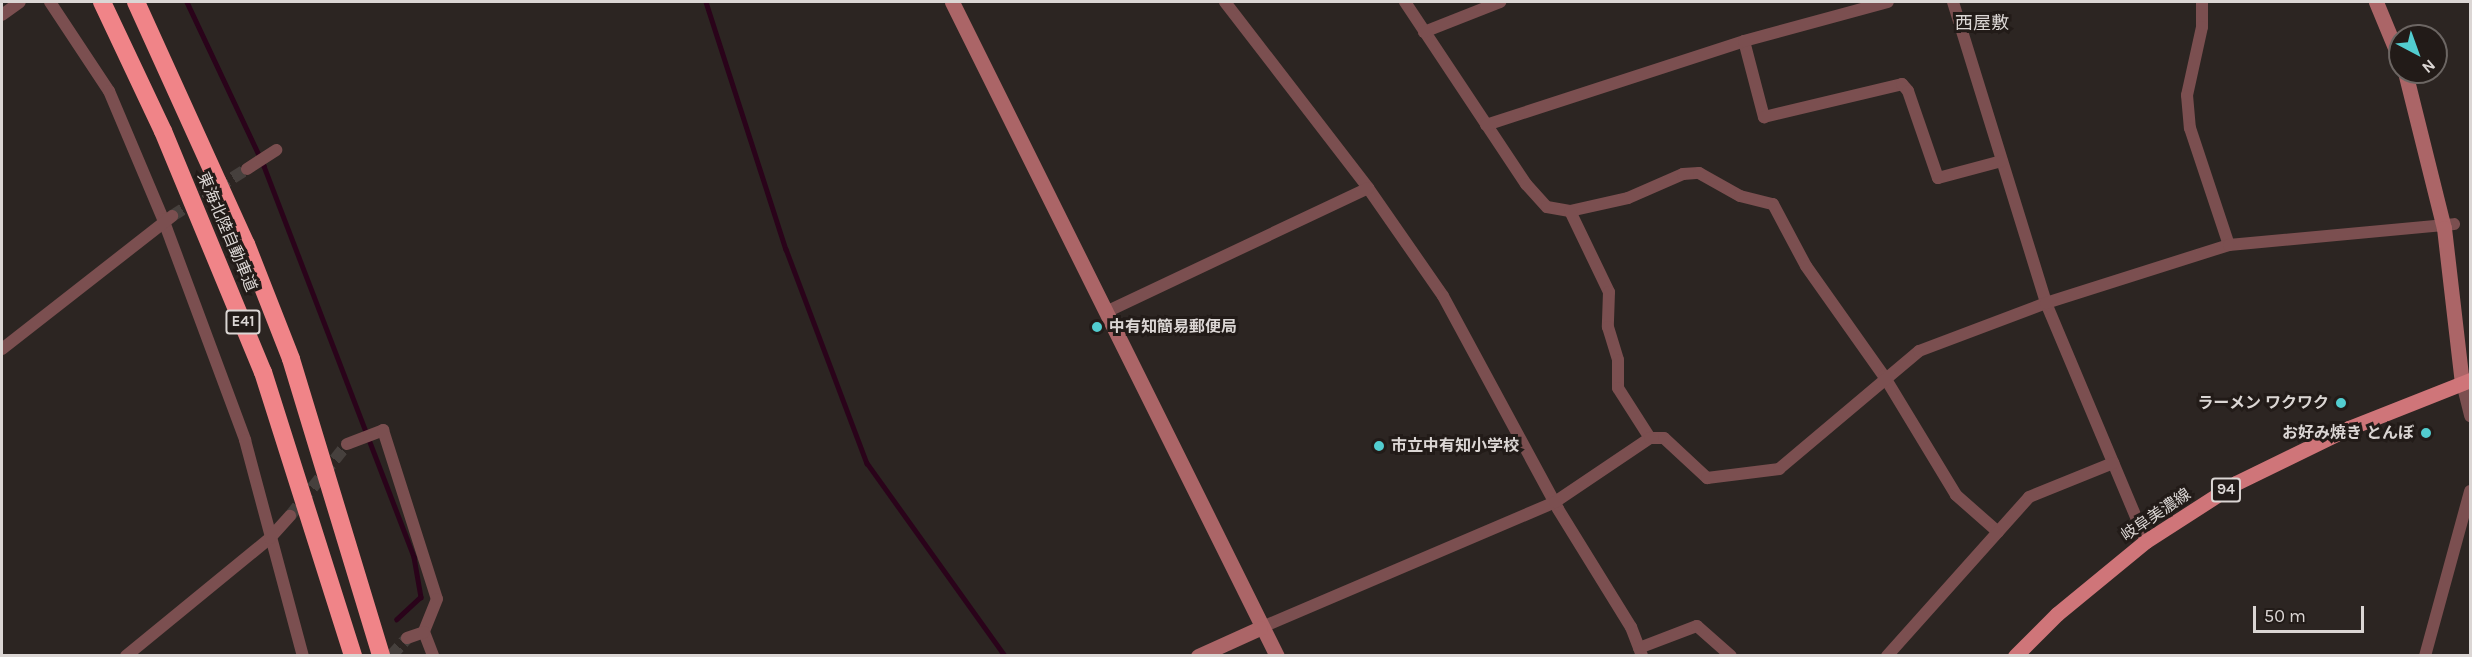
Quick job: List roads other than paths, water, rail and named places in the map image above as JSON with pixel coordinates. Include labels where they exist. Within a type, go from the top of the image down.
[{"type":"highway","name":"東海北陸自動車道","points":[[102,2],[221,266],[309,506],[353,656]]},
{"type":"highway","name":"東海北陸自動車道","points":[[136,2],[237,223],[291,359],[372,616],[382,656]]},
{"type":"highway","points":[[309,506],[345,656]]},
{"type":"main road","name":"岐阜美濃線","points":[[2015,656],[2057,614],[2146,541],[2247,478],[2349,428],[2466,381]]},
{"type":"street","points":[[2,15],[20,2]]},
{"type":"street","points":[[50,2],[109,91],[168,217],[245,440],[303,656]]},
{"type":"street","points":[[952,2],[1260,628],[1277,656]]},
{"type":"street","points":[[1406,2],[1486,125],[1547,207],[1570,211],[1628,198],[1683,174],[1699,173],[1740,196],[1767,199],[1838,315],[1884,376],[1956,495],[1998,532]]},
{"type":"street","points":[[1424,32],[1500,2]]},
{"type":"street","points":[[1486,125],[1744,41],[1888,2]]},
{"type":"street","points":[[1953,2],[2046,303],[2146,541]]},
{"type":"street","points":[[2202,2],[2202,27],[2187,95],[2190,128],[2229,245]]},
{"type":"street","points":[[2376,2],[2388,31]]},
{"type":"street","points":[[1232,3],[1368,188],[1443,296],[1640,652],[1696,626],[1731,656]]},
{"type":"street","points":[[1744,41],[1764,117],[1902,84],[1908,91],[1938,178],[2002,161]]},
{"type":"street","points":[[2408,84],[2449,226],[2470,416]]},
{"type":"street","points":[[250,167],[273,152]]},
{"type":"street","points":[[1106,312],[1368,188]]},
{"type":"street","points":[[1570,211],[1609,292],[1608,327],[1618,360],[1618,388],[1650,438]]},
{"type":"street","points":[[2,349],[168,217]]},
{"type":"street","points":[[1198,656],[1555,502],[1650,438],[1664,438],[1707,478],[1779,469],[1884,376],[1932,344],[2046,303],[2229,245],[2449,226]]},
{"type":"street","points":[[352,442],[383,430],[437,599],[424,632],[433,656]]},
{"type":"street","points":[[1887,656],[2029,497],[2113,463]]},
{"type":"street","points":[[2425,656],[2470,491]]},
{"type":"street","points":[[126,656],[270,538],[290,516]]},
{"type":"street","points":[[407,638],[424,632]]},
{"type":"waterway","points":[[187,2],[264,166],[414,557],[421,597],[397,619]]},
{"type":"waterway","points":[[706,2],[786,249],[867,463],[1005,656]]},
{"type":"tunnel","points":[[172,216],[247,169]]},
{"type":"tunnel","points":[[290,516],[347,444]]},
{"type":"tunnel","points":[[391,656],[407,638]]},
{"type":"place","name":"中有知簡易郵便局","points":[[1097,327]]},
{"type":"place","name":"ラーメン ワクワク","points":[[2341,403]]},
{"type":"place","name":"お好み焼き とんぼ","points":[[2426,433]]},
{"type":"place","name":"市立中有知小学校","points":[[1379,446]]},
{"type":"district","name":"西屋敷","points":[[1982,23]]}]
